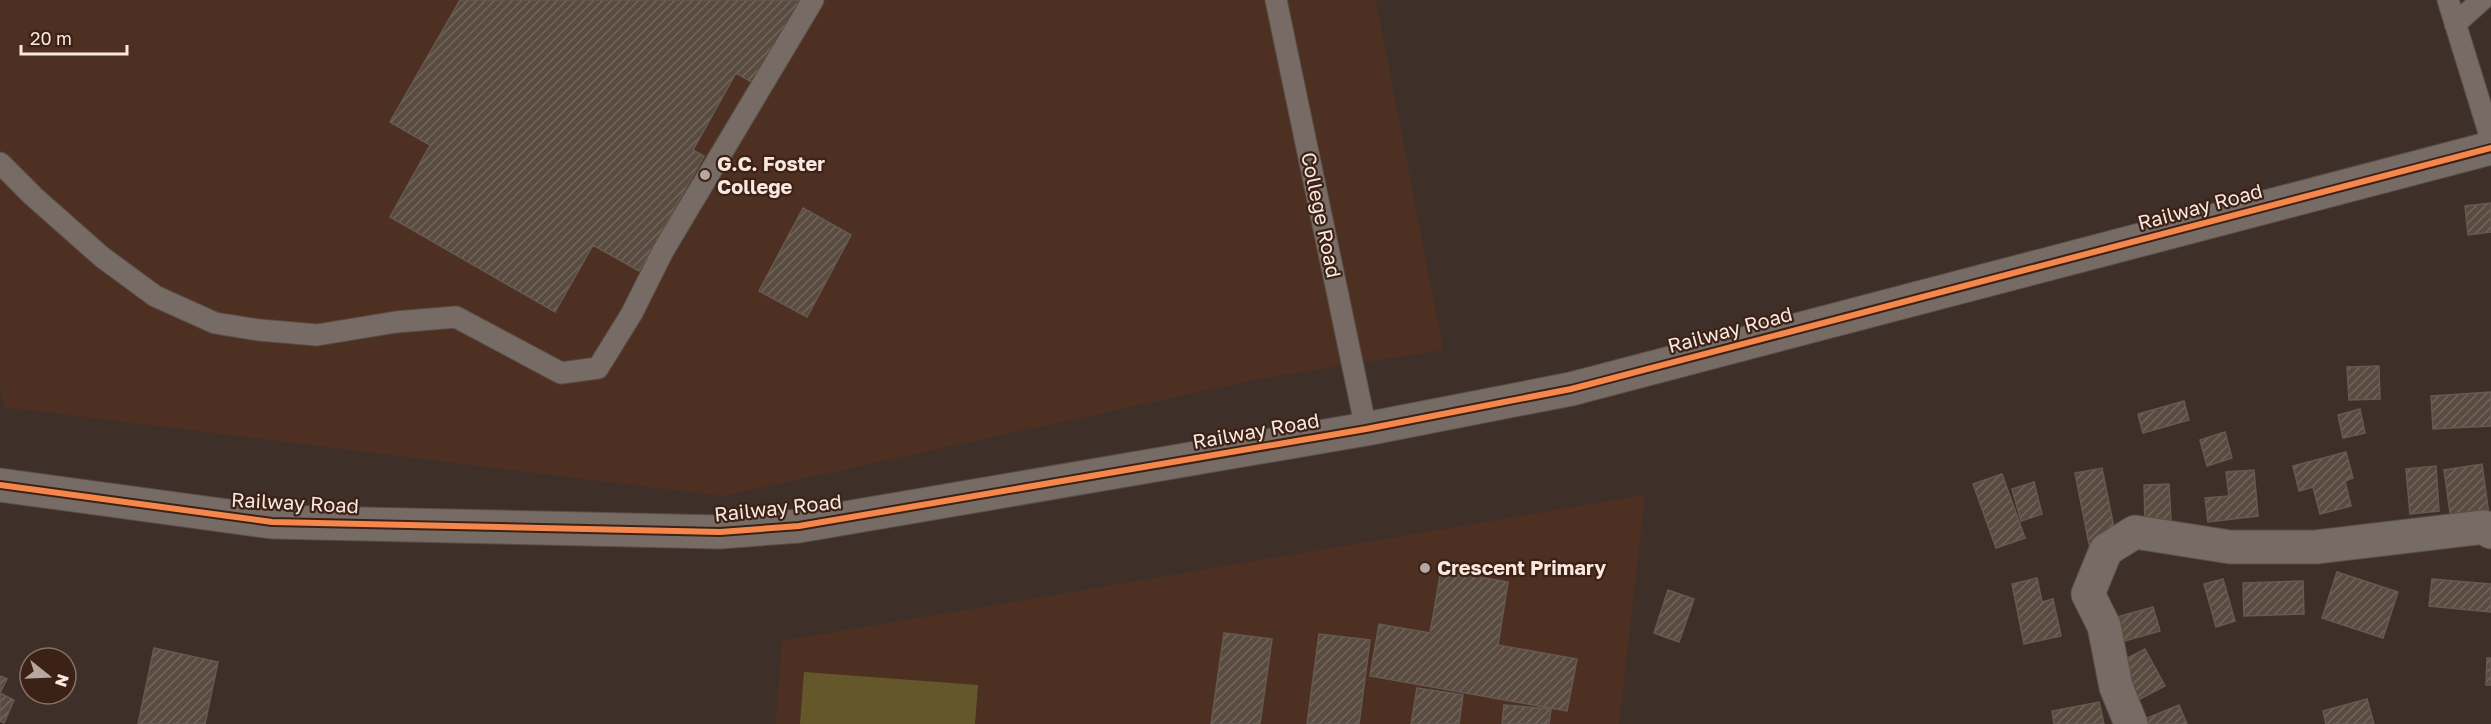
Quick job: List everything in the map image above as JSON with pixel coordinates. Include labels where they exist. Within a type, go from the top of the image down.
[{"type":"street","name":"Railway Road","points":[[0,485],[272,522],[720,532],[799,526],[1366,429],[1571,389],[2491,148]]},
{"type":"street","points":[[2131,724],[2116,687],[2104,626],[2088,594],[2106,550],[2135,532],[2230,547],[2316,547],[2484,527],[2491,532]]},
{"type":"lane","points":[[0,163],[33,196],[102,257],[155,296],[215,323],[259,330],[317,335],[396,322],[456,317],[561,373],[598,368],[632,313],[663,251],[813,0]]},
{"type":"lane","name":"College Road","points":[[1276,0],[1366,429]]},
{"type":"lane","points":[[2448,0],[2491,139]]},
{"type":"lane","points":[[2455,24],[2482,0]]},
{"type":"shaded area","name":"G.C. Foster College","points":[[0,0],[1376,0],[1443,350],[1258,379],[723,496],[4,407],[0,385]]},
{"type":"shaded area","name":"Crescent Primary","points":[[1645,495],[1619,724],[776,724],[782,641]]},
{"type":"shaded area","points":[[804,672],[978,685],[975,724],[800,724]]},
{"type":"building","name":"G.C. Foster College","points":[[460,0],[803,0],[755,84],[736,73],[693,150],[704,156],[639,271],[593,245],[555,312],[390,217],[430,145],[390,122]]},
{"type":"building","points":[[2491,203],[2491,232],[2468,235],[2465,206]]},
{"type":"building","points":[[803,208],[851,235],[807,317],[759,291]]},
{"type":"building","points":[[2379,366],[2380,399],[2349,400],[2347,367]]},
{"type":"building","points":[[2491,392],[2491,426],[2433,429],[2431,396]]},
{"type":"building","points":[[2184,401],[2189,420],[2143,433],[2138,414]]},
{"type":"building","points":[[2360,409],[2365,433],[2343,438],[2338,415]]},
{"type":"building","points":[[2225,432],[2232,458],[2207,466],[2200,440]]},
{"type":"building","points":[[2346,452],[2353,478],[2345,481],[2351,506],[2320,514],[2313,487],[2299,491],[2293,466]]},
{"type":"building","points":[[2482,464],[2489,515],[2451,520],[2444,470]]},
{"type":"building","points":[[2436,466],[2439,511],[2410,514],[2406,469]]},
{"type":"building","points":[[2102,468],[2116,538],[2089,544],[2075,473]]},
{"type":"building","points":[[2254,470],[2258,516],[2208,522],[2205,498],[2229,496],[2226,472]]},
{"type":"building","points":[[2002,474],[2025,538],[1996,548],[1973,484]]},
{"type":"building","points":[[2034,482],[2042,514],[2021,521],[2012,489]]},
{"type":"building","points":[[2169,484],[2171,521],[2145,522],[2144,485]]},
{"type":"building","points":[[1441,570],[1508,582],[1498,645],[1577,659],[1567,711],[1370,676],[1379,624],[1430,633]]},
{"type":"building","points":[[2337,572],[2398,592],[2383,638],[2322,618]]},
{"type":"building","points":[[2037,578],[2042,602],[2053,599],[2061,636],[2024,644],[2012,584]]},
{"type":"building","points":[[2223,579],[2235,621],[2216,627],[2204,584]]},
{"type":"building","points":[[2432,579],[2491,584],[2491,612],[2429,606]]},
{"type":"building","points":[[2303,581],[2304,614],[2244,616],[2243,583]]},
{"type":"building","points":[[1668,590],[1694,599],[1679,642],[1654,633]]},
{"type":"building","points":[[2153,607],[2160,631],[2117,643],[2110,619]]},
{"type":"building","points":[[1224,633],[1272,639],[1260,724],[1211,724]]},
{"type":"building","points":[[1319,634],[1370,640],[1359,724],[1307,724]]},
{"type":"building","points":[[154,648],[218,662],[205,724],[138,724]]},
{"type":"building","points":[[2145,649],[2165,686],[2138,700],[2118,663]]},
{"type":"building","points":[[2487,658],[2491,658],[2491,685],[2486,685]]},
{"type":"building","points":[[0,676],[7,679],[0,693]]},
{"type":"building","points":[[1417,688],[1463,695],[1459,724],[1411,724]]},
{"type":"building","points":[[0,693],[14,700],[4,723],[0,721]]},
{"type":"building","points":[[2367,699],[2374,724],[2326,724],[2323,711]]},
{"type":"building","points":[[2099,702],[2104,724],[2054,724],[2052,711]]},
{"type":"building","points":[[1504,705],[1551,709],[1549,724],[1502,724]]},
{"type":"building","points":[[2179,705],[2187,724],[2147,724],[2145,719]]},
{"type":"cycle path","points":[[0,485],[272,522],[720,532],[799,526],[1366,429],[1571,389],[2491,148]]},
{"type":"place","name":"G.C. Foster College","points":[[705,175]]},
{"type":"place","name":"Crescent Primary","points":[[1425,568]]}]
